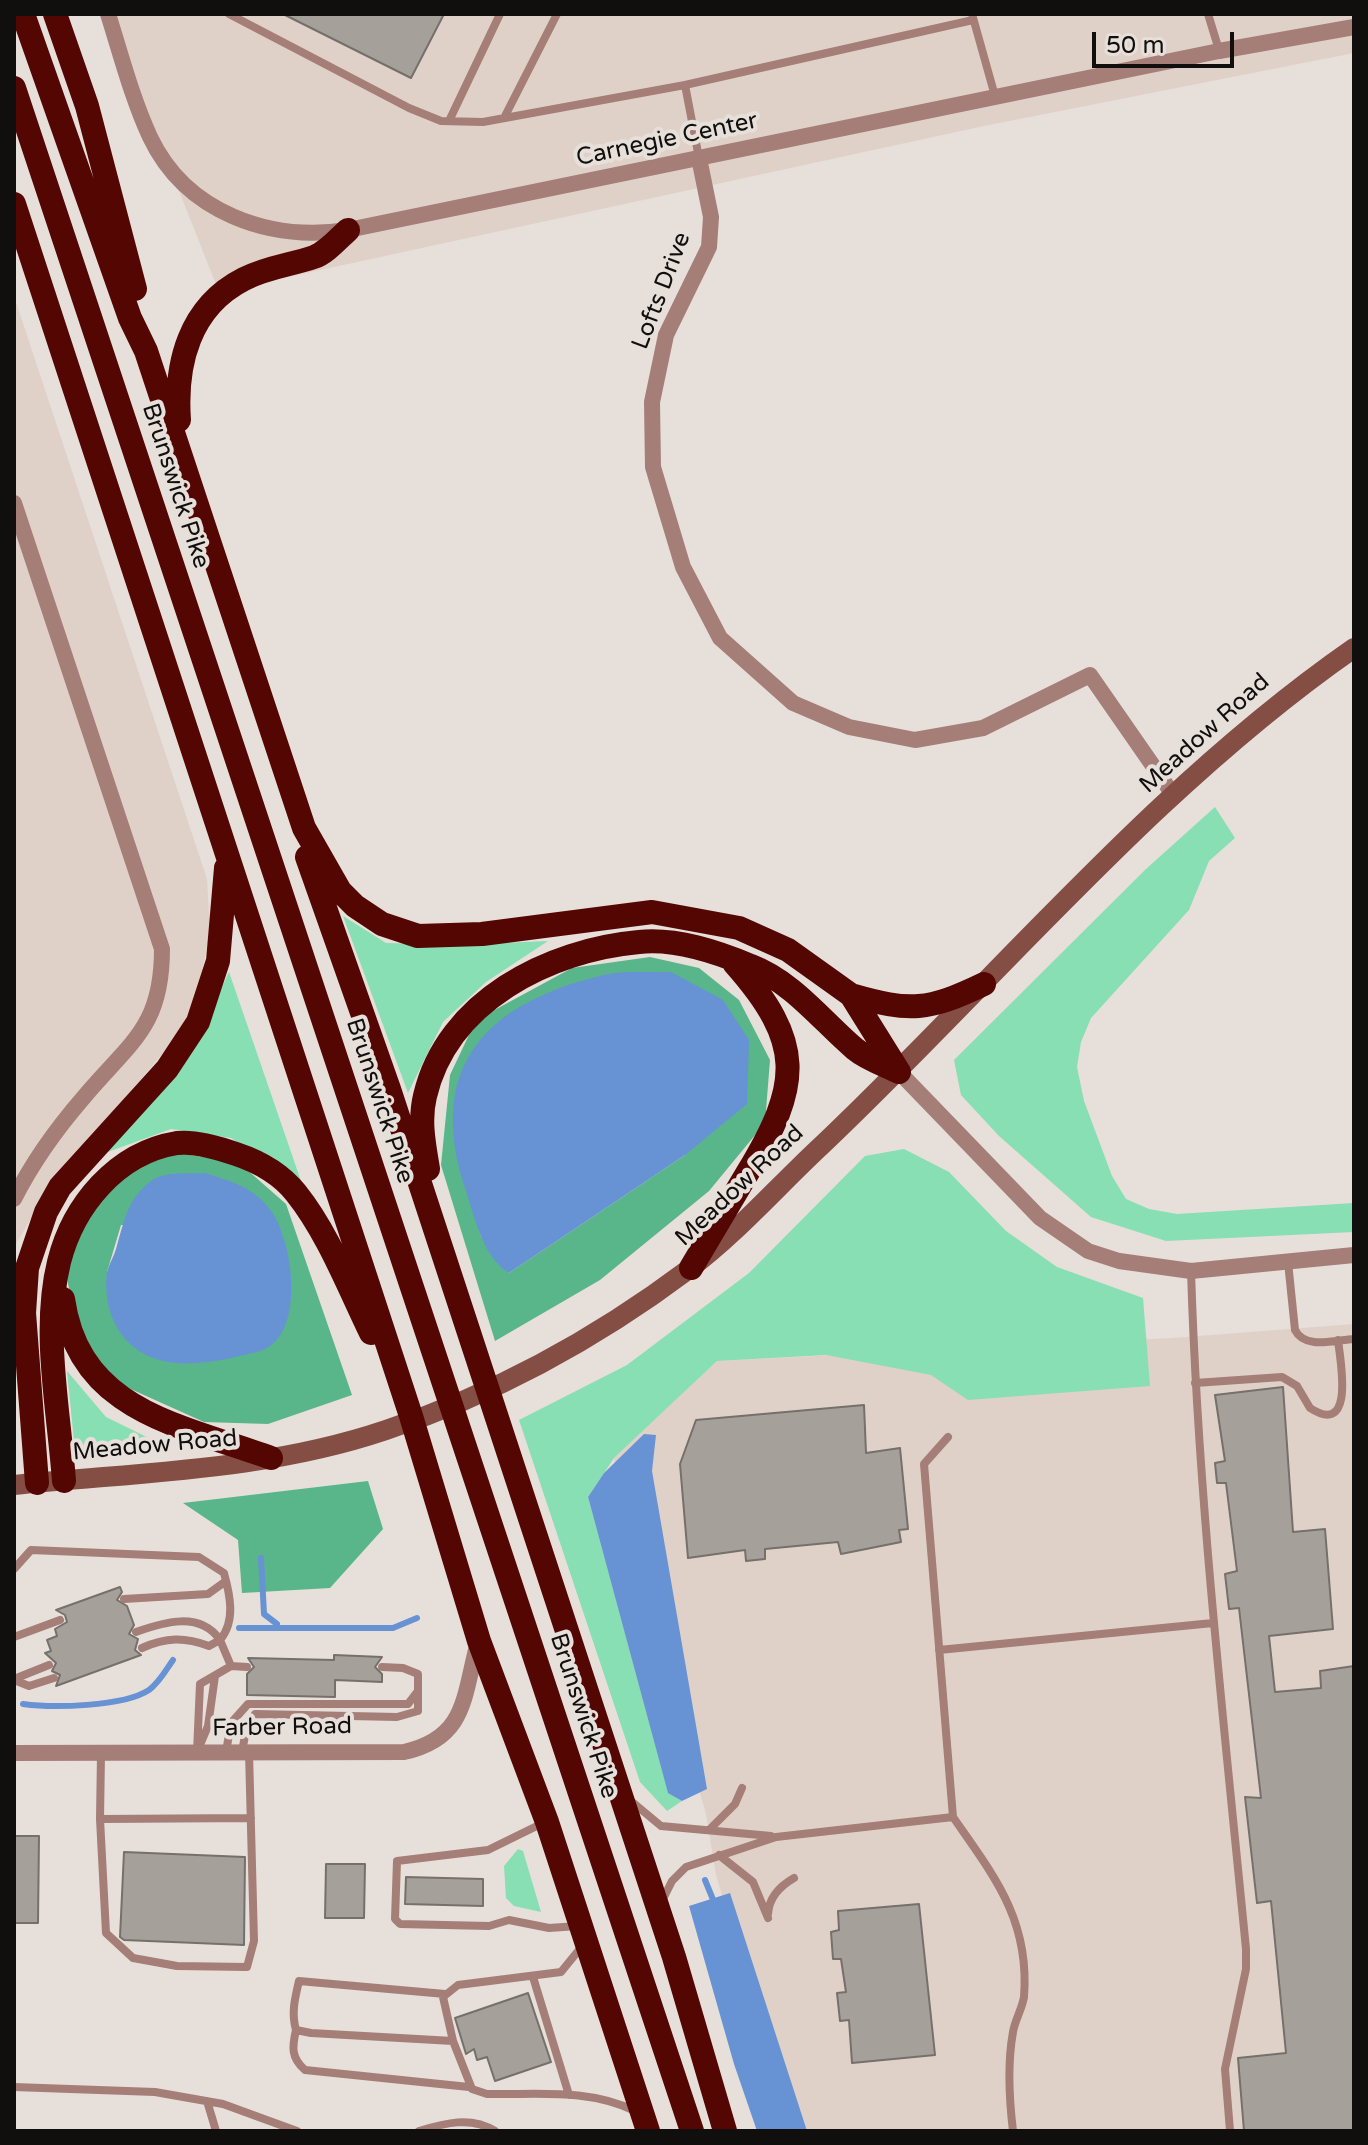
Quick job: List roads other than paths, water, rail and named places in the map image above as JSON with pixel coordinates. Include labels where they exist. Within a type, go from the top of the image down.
[{"type":"highway","points":[[23,14],[130,318],[146,351],[181,450],[304,828],[340,891],[355,906],[382,924],[418,936],[482,934],[652,912],[739,928],[788,950],[851,995],[896,1008],[942,1004],[984,984]]},
{"type":"highway","points":[[55,14],[87,106],[142,317],[146,351]]},
{"type":"highway","name":"Brunswick Pike","points":[[14,88],[692,2131]]},
{"type":"highway","points":[[14,204],[411,1416],[479,1641],[547,1822],[645,2123]]},
{"type":"highway","points":[[181,450],[176,381],[187,342],[200,320],[219,297],[243,279],[280,264],[318,256],[348,230]]},
{"type":"highway","points":[[304,828],[303,844],[658,1909],[725,2131]]},
{"type":"highway","points":[[25,1484],[24,1313],[30,1256],[46,1212],[60,1187],[167,1069],[198,1022],[218,961],[227,857]]},
{"type":"highway","points":[[445,1263],[422,1136],[424,1099],[432,1071],[456,1032],[484,1003],[513,981],[554,962],[641,941],[686,945],[730,958],[755,967],[786,988],[858,1052],[899,1072]]},
{"type":"highway","points":[[691,1268],[764,1146],[786,1097],[786,1048],[776,1019],[764,998],[730,958]]},
{"type":"highway","points":[[851,995],[899,1072]]},
{"type":"highway","points":[[64,1481],[52,1326],[59,1264],[70,1229],[85,1201],[111,1173],[176,1143],[195,1144],[264,1164],[296,1193],[318,1230],[411,1416]]},
{"type":"highway","points":[[59,1264],[66,1321],[75,1347],[92,1372],[115,1395],[150,1416],[271,1458]]},
{"type":"street","name":"Carnegie Center","points":[[108,14],[151,140],[168,166],[191,191],[216,209],[271,231],[298,234],[348,230],[1219,51],[1354,27]]},
{"type":"street","name":"Lofts Drive","points":[[699,158],[711,217],[709,247],[666,335],[652,402],[653,467],[683,567],[720,638],[793,703],[849,727],[915,740],[983,728],[1090,675],[1174,796]]},
{"type":"street","points":[[14,503],[162,949],[162,968],[161,986],[141,1035],[83,1098],[25,1177],[14,1199]]},
{"type":"street","name":"Meadow Road","points":[[25,1484],[237,1467],[349,1441],[436,1413],[530,1370],[691,1268],[899,1072],[1174,796],[1286,696],[1354,648]]},
{"type":"street","points":[[899,1072],[1018,1197],[1062,1234],[1088,1251],[1119,1261],[1191,1271],[1354,1255]]},
{"type":"street","name":"Farber Road","points":[[14,1753],[404,1752],[432,1746],[455,1725],[479,1641]]},
{"type":"lane","points":[[229,14],[409,108],[449,121],[504,118],[685,85],[973,17],[995,97]]},
{"type":"lane","points":[[449,121],[500,14]]},
{"type":"lane","points":[[504,118],[557,14]]},
{"type":"lane","points":[[1208,14],[1219,51]]},
{"type":"lane","points":[[685,85],[699,158]]},
{"type":"lane","points":[[1288,1261],[1297,1334],[1308,1342],[1354,1339]]},
{"type":"lane","points":[[1191,1271],[1195,1383],[1213,1623],[1246,1949],[1246,1969],[1225,2069],[1230,2131]]},
{"type":"lane","points":[[1195,1383],[1282,1377],[1297,1386],[1310,1408],[1322,1413],[1330,1412],[1338,1408],[1344,1398],[1338,1340]]},
{"type":"lane","points":[[948,1437],[924,1464],[953,1817],[1011,1904],[1023,1954],[1024,1999],[1013,2031],[1009,2086],[1013,2131]]},
{"type":"lane","points":[[14,1569],[31,1550],[199,1557],[224,1573],[231,1597],[228,1630],[220,1640],[209,1646],[187,1637],[157,1641],[142,1648]]},
{"type":"lane","points":[[124,1599],[208,1594],[226,1581]]},
{"type":"lane","points":[[14,1637],[60,1620]]},
{"type":"lane","points":[[136,1632],[161,1623],[190,1621],[212,1628],[231,1666]]},
{"type":"lane","points":[[939,1650],[1213,1623]]},
{"type":"lane","points":[[14,1679],[49,1665]]},
{"type":"lane","points":[[197,1753],[200,1684],[231,1666],[247,1667]]},
{"type":"lane","points":[[239,1752],[255,1714],[397,1717],[418,1711],[418,1674],[382,1667]]},
{"type":"lane","points":[[197,1753],[208,1726],[215,1676]]},
{"type":"lane","points":[[14,1679],[29,1686],[54,1678]]},
{"type":"lane","points":[[101,1754],[100,1819],[106,1933],[133,1958],[177,1966],[247,1967],[254,1941],[251,1818],[231,1723],[248,1704],[396,1705],[408,1704],[418,1691]]},
{"type":"lane","points":[[616,1786],[661,1826],[682,1831],[710,1829],[776,1837]]},
{"type":"lane","points":[[710,1829],[735,1804],[742,1788]]},
{"type":"lane","points":[[658,1909],[672,1881],[686,1867],[776,1837],[953,1817]]},
{"type":"lane","points":[[100,1819],[251,1818]]},
{"type":"lane","points":[[547,1822],[488,1850],[397,1861],[395,1919],[400,1924],[489,1926],[509,1920],[584,1934],[561,1972],[458,1985],[445,1994],[299,1981],[293,2004],[296,2030],[292,2050],[298,2064],[305,2070],[469,2087],[487,2094],[569,2095],[613,2100],[645,2123]]},
{"type":"lane","points":[[719,1855],[753,1882],[768,1918],[768,1904],[781,1886],[794,1878]]},
{"type":"lane","points":[[533,1977],[569,2095]]},
{"type":"lane","points":[[445,1994],[453,2041],[469,2087]]},
{"type":"lane","points":[[296,2030],[453,2041]]},
{"type":"lane","points":[[14,2087],[155,2092],[207,2101],[297,2131]]},
{"type":"lane","points":[[207,2101],[216,2131]]},
{"type":"lane","points":[[262,2120],[265,2131]]},
{"type":"lane","points":[[419,2131],[459,2121],[486,2125],[495,2131]]},
{"type":"water","points":[[671,972],[723,1000],[749,1040],[747,1104],[685,1155],[509,1273],[492,1257],[476,1223],[455,1145],[454,1107],[461,1074],[476,1046],[498,1022],[528,1002],[563,987],[604,975]]},
{"type":"water","points":[[205,1173],[254,1194],[277,1221],[289,1263],[290,1309],[284,1328],[273,1344],[257,1352],[203,1363],[167,1362],[135,1348],[122,1335],[108,1305],[107,1272],[128,1212],[143,1188],[163,1176]]},
{"type":"water","points":[[644,1434],[656,1435],[652,1471],[707,1789],[682,1801],[668,1793],[588,1497],[604,1473]]},
{"type":"water","points":[[730,1893],[807,2131],[757,2131],[734,2064],[689,1906]]},
{"type":"waterway","points":[[261,1558],[264,1614],[277,1624]]},
{"type":"waterway","points":[[239,1628],[393,1628],[417,1618]]},
{"type":"waterway","points":[[23,1704],[87,1705],[137,1696],[156,1684],[173,1660]]},
{"type":"waterway","points":[[705,1880],[714,1902]]}]
